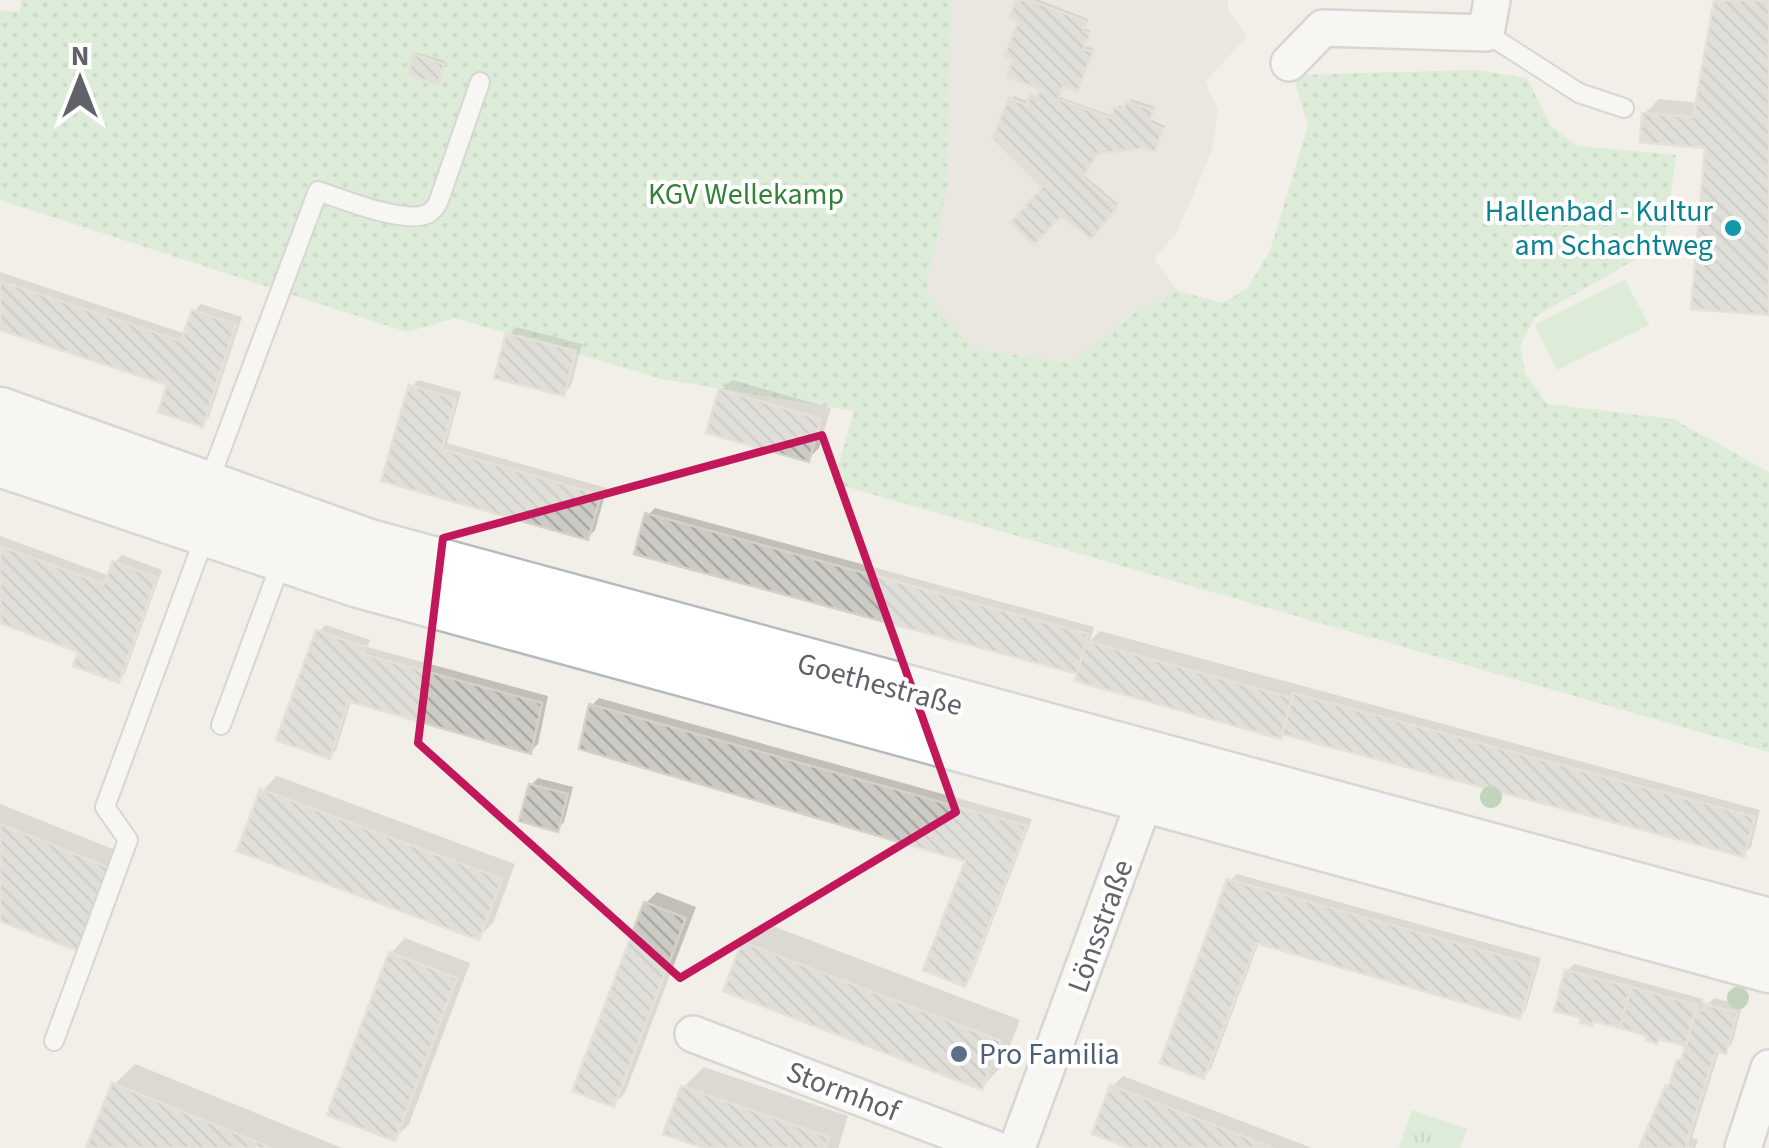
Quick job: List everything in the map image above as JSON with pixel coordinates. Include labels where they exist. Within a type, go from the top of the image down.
[{"type":"street","points":[[1288,62],[1324,28],[1489,16]]},
{"type":"street","name":"Goethestraße","points":[[0,413],[206,510],[284,555],[359,582],[585,646],[1769,924]]},
{"type":"street","name":"Goethestraße","points":[[0,461],[370,545],[1154,778],[1769,967]]},
{"type":"street","name":"Lönsstraße","points":[[1017,1148],[1154,778]]},
{"type":"street","name":"Stormhof","points":[[694,1034],[993,1148]]},
{"type":"street","points":[[1743,1148],[1769,1068]]},
{"type":"lane","points":[[1489,16],[1579,93],[1624,108]]},
{"type":"lane","points":[[54,1041],[128,840],[105,807],[318,191],[397,215],[416,217],[432,212],[480,82]]},
{"type":"lane","points":[[221,724],[284,555]]},
{"type":"highlighted area","points":[[822,435],[956,812],[680,978],[418,743],[443,538]]},
{"type":"shaded area","points":[[951,0],[1228,0],[1228,10],[1247,37],[1205,82],[1218,109],[1212,151],[1177,232],[1154,259],[1178,291],[1136,311],[1069,362],[974,349],[926,292],[948,184]]},
{"type":"green space","name":"KGV Wellekamp","points":[[21,0],[951,0],[948,184],[926,292],[974,349],[1069,362],[1137,311],[1178,291],[1222,303],[1247,289],[1270,251],[1308,126],[1293,75],[1475,70],[1527,78],[1550,125],[1577,146],[1676,155],[1664,243],[1535,317],[1520,346],[1525,373],[1547,404],[1673,419],[1769,472],[1769,752],[833,483],[854,411],[662,379],[455,318],[407,332],[0,200],[0,11],[20,12]]},
{"type":"green space","points":[[1625,280],[1649,325],[1557,370],[1535,325]]},
{"type":"green space","points":[[1412,1110],[1467,1129],[1460,1148],[1399,1148]]},
{"type":"building","points":[[1016,0],[1030,0],[1087,22],[1083,31],[1090,34],[1084,49],[1093,52],[1077,92],[1063,87],[1058,99],[1110,118],[1114,107],[1123,110],[1126,101],[1154,110],[1149,122],[1163,129],[1155,151],[1097,154],[1083,178],[1117,208],[1091,239],[1061,216],[1034,245],[1010,223],[1042,187],[992,138],[1009,98],[1027,105],[1030,94],[1037,96],[1040,89],[1006,77],[1012,60],[1004,56],[1018,22],[1009,18]]},
{"type":"building","name":"Hallenbad - Kultur am Schachtweg","points":[[1714,0],[1769,0],[1769,315],[1691,309],[1705,148],[1640,142],[1642,113],[1693,117]]},
{"type":"building","points":[[413,54],[444,64],[438,85],[408,75]]},
{"type":"building","points":[[0,281],[181,341],[192,310],[236,324],[203,427],[158,412],[167,385],[0,330]]},
{"type":"building","points":[[506,333],[576,351],[564,396],[494,378]]},
{"type":"building","points":[[409,385],[456,399],[442,449],[601,495],[588,540],[381,481]]},
{"type":"building","points":[[719,389],[821,419],[809,462],[706,433]]},
{"type":"building","points":[[645,513],[1088,634],[1077,674],[634,554]]},
{"type":"building","points":[[0,546],[104,584],[113,561],[157,578],[119,683],[73,666],[78,652],[0,623]]},
{"type":"building","points":[[316,630],[365,647],[362,654],[542,703],[531,754],[348,701],[330,759],[276,740]]},
{"type":"building","points":[[1086,641],[1292,698],[1281,739],[1075,681]]},
{"type":"building","points":[[1293,693],[1755,817],[1744,857],[1282,734]]},
{"type":"building","points":[[589,704],[1027,826],[965,987],[923,970],[965,861],[579,749]]},
{"type":"building","points":[[529,784],[568,794],[558,832],[519,821]]},
{"type":"building","points":[[260,789],[502,879],[479,940],[237,851]]},
{"type":"building","points":[[0,824],[110,868],[81,952],[0,921]]},
{"type":"building","points":[[1227,879],[1536,965],[1520,1019],[1256,943],[1204,1079],[1160,1063]]},
{"type":"building","points":[[644,902],[686,918],[614,1107],[572,1091]]},
{"type":"building","points":[[742,942],[1001,1041],[982,1090],[723,991]]},
{"type":"building","points":[[389,952],[457,978],[395,1141],[327,1115]]},
{"type":"building","points":[[1565,970],[1631,987],[1620,1028],[1593,1021],[1592,1026],[1580,1023],[1582,1018],[1554,1011]]},
{"type":"building","points":[[1631,987],[1697,1005],[1686,1046],[1659,1039],[1657,1044],[1646,1040],[1647,1036],[1620,1028]]},
{"type":"building","points":[[1705,1004],[1737,1013],[1726,1054],[1716,1051],[1686,1145],[1692,1148],[1639,1148],[1677,1060],[1681,1061],[1696,1009],[1703,1010]]},
{"type":"building","points":[[112,1083],[272,1148],[86,1148]]},
{"type":"building","points":[[1110,1085],[1274,1148],[1130,1148],[1092,1134]]},
{"type":"building","points":[[681,1086],[829,1137],[826,1148],[704,1148],[663,1134]]},
{"type":"place","name":"Hallenbad - Kultur am Schachtweg","points":[[1733,228]]},
{"type":"place","name":"Pro Familia","points":[[959,1054]]}]
